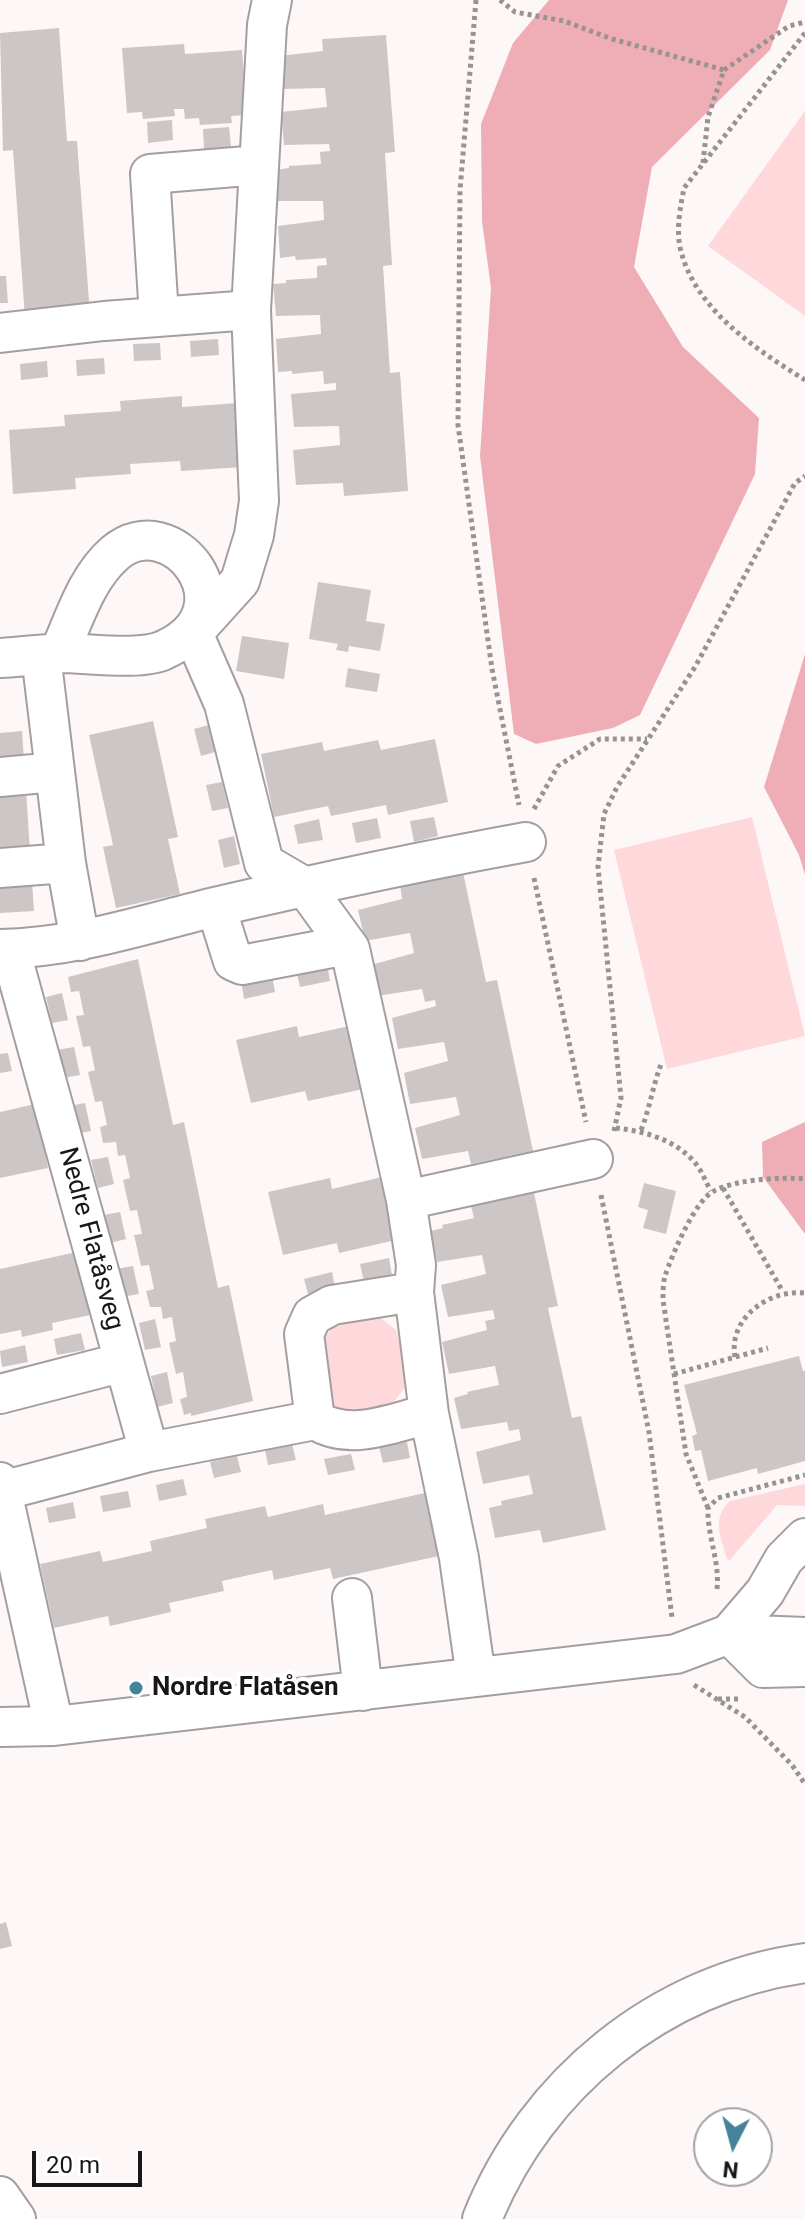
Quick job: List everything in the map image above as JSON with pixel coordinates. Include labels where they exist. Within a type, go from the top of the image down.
[{"type":"street","points":[[0,658],[162,652],[193,633],[240,581],[254,535],[259,501],[251,310],[267,25],[272,0]]},
{"type":"street","points":[[159,316],[150,174],[259,165]]},
{"type":"street","points":[[0,333],[159,316],[251,310]]},
{"type":"street","points":[[80,941],[66,863],[55,772],[50,654],[95,575],[117,551],[146,540],[177,548],[198,571],[205,601],[193,633],[224,704],[264,863],[305,887],[347,945],[406,1200],[416,1265],[414,1292],[429,1414],[459,1558],[476,1677]]},
{"type":"street","points":[[0,777],[55,772]]},
{"type":"street","name":"Nedre Flatåsveg","points":[[149,1452],[124,1362],[16,1031],[5,949],[80,941],[216,907],[434,859],[528,829]]},
{"type":"street","points":[[0,868],[66,863]]},
{"type":"street","points":[[216,907],[233,961],[242,965],[347,945]]},
{"type":"street","points":[[406,1200],[593,1159]]},
{"type":"street","points":[[315,1420],[304,1334],[312,1316],[332,1305],[414,1292]]},
{"type":"street","points":[[0,1394],[124,1362]]},
{"type":"street","points":[[54,1726],[1,1486],[149,1452],[315,1420],[331,1429],[349,1432],[429,1414]]},
{"type":"street","points":[[729,1634],[765,1592],[784,1559],[805,1538]]},
{"type":"street","points":[[352,1598],[363,1691]]},
{"type":"street","points":[[0,1727],[54,1726],[676,1654],[729,1634],[805,1637]]},
{"type":"street","points":[[729,1634],[763,1668],[805,1667]]},
{"type":"street","points":[[482,2219],[513,2156],[547,2106],[591,2063],[637,2026],[699,1993],[775,1968],[805,1963]]},
{"type":"street","points":[[0,2196],[16,2219]]},
{"type":"path","points":[[500,0],[515,12],[564,21],[612,39],[724,70]]},
{"type":"path","points":[[703,164],[708,117],[724,70],[789,26],[805,22]]},
{"type":"path","points":[[805,33],[684,188],[678,215],[681,254],[696,287],[722,318],[763,354],[805,380]]},
{"type":"path","points":[[593,1159],[616,1128],[621,1098],[598,867],[604,814],[617,787],[695,667],[795,483],[805,476]]},
{"type":"path","points":[[528,829],[558,766],[600,739],[648,739]]},
{"type":"path","points":[[641,1130],[662,1062]]},
{"type":"path","points":[[616,1128],[641,1130],[672,1144],[695,1163],[711,1191]]},
{"type":"path","points":[[716,1597],[719,1572],[707,1529],[708,1508],[686,1454],[663,1300],[664,1278],[688,1221],[711,1191],[746,1182],[787,1177],[805,1179]]},
{"type":"path","points":[[723,1188],[783,1292]]},
{"type":"path","points":[[735,1357],[733,1345],[738,1328],[753,1308],[783,1292],[805,1293]]},
{"type":"path","points":[[674,1374],[768,1348]]},
{"type":"path","points":[[708,1508],[718,1498],[805,1475]]},
{"type":"path","points":[[676,1654],[684,1679],[745,1717],[792,1765],[805,1784]]},
{"type":"shaded area","points":[[549,0],[788,0],[770,50],[652,167],[634,267],[683,347],[759,418],[755,474],[640,715],[613,728],[536,744],[514,734],[480,456],[491,288],[482,221],[481,124],[513,43]]},
{"type":"shaded area","points":[[805,111],[805,316],[708,246]]},
{"type":"shaded area","points":[[805,654],[805,875],[799,855],[764,787]]},
{"type":"shaded area","points":[[752,817],[805,1036],[667,1069],[614,850]]},
{"type":"shaded area","points":[[805,1122],[805,1234],[763,1177],[762,1142]]},
{"type":"shaded area","points":[[377,1315],[396,1330],[409,1382],[389,1408],[346,1418],[328,1404],[318,1344],[339,1321]]},
{"type":"shaded area","points":[[805,1484],[805,1506],[777,1505],[730,1560],[727,1559],[719,1521],[730,1501]]},
{"type":"building","points":[[59,28],[67,141],[77,141],[90,314],[25,318],[13,150],[3,151],[0,33]]},
{"type":"building","points":[[386,35],[395,152],[385,153],[392,265],[383,266],[390,373],[400,372],[408,491],[344,496],[343,483],[296,485],[293,450],[340,445],[339,426],[294,427],[291,394],[336,390],[336,383],[324,384],[323,371],[278,372],[276,339],[321,334],[320,315],[276,316],[273,284],[317,278],[317,266],[327,265],[326,258],[280,258],[278,226],[324,220],[323,201],[278,201],[275,170],[321,164],[320,152],[330,151],[329,144],[284,145],[281,112],[327,107],[325,88],[282,89],[279,56],[323,51],[322,39]]},
{"type":"building","points":[[184,44],[185,54],[242,50],[247,115],[231,116],[232,123],[200,125],[199,118],[185,119],[184,109],[174,109],[175,116],[143,119],[142,112],[127,113],[122,48]]},
{"type":"building","points":[[172,120],[173,140],[148,143],[147,122]]},
{"type":"building","points":[[229,127],[231,147],[204,149],[203,129]]},
{"type":"building","points":[[0,276],[6,276],[8,303],[0,303]]},
{"type":"building","points":[[218,339],[219,355],[191,357],[190,341]]},
{"type":"building","points":[[160,343],[161,360],[134,361],[133,344]]},
{"type":"building","points":[[104,358],[105,374],[77,376],[76,360]]},
{"type":"building","points":[[47,361],[48,377],[21,380],[20,364]]},
{"type":"building","points":[[182,396],[182,407],[238,403],[243,467],[181,471],[180,461],[130,464],[131,474],[75,478],[76,489],[13,494],[9,430],[65,426],[64,415],[121,411],[120,401]]},
{"type":"building","points":[[318,582],[371,590],[366,621],[385,624],[380,651],[349,646],[348,652],[336,650],[338,644],[309,639]]},
{"type":"building","points":[[242,636],[289,643],[284,679],[236,671]]},
{"type":"building","points":[[348,668],[380,674],[377,692],[345,687]]},
{"type":"building","points":[[153,721],[178,837],[168,839],[180,894],[116,908],[103,847],[113,845],[89,735]]},
{"type":"building","points":[[209,725],[215,752],[201,756],[194,729]]},
{"type":"building","points":[[22,731],[34,911],[0,913],[0,733]]},
{"type":"building","points":[[435,739],[448,802],[388,815],[386,805],[331,816],[328,806],[274,817],[261,754],[322,742],[324,751],[378,740],[381,750]]},
{"type":"building","points":[[222,782],[228,808],[212,811],[206,785]]},
{"type":"building","points":[[434,817],[438,836],[414,842],[410,821]]},
{"type":"building","points":[[377,818],[381,838],[356,843],[352,823]]},
{"type":"building","points":[[319,819],[323,840],[298,844],[294,825]]},
{"type":"building","points":[[234,836],[240,864],[224,868],[218,840]]},
{"type":"building","points":[[463,872],[486,982],[497,980],[533,1151],[471,1164],[468,1151],[422,1159],[415,1128],[460,1115],[456,1097],[410,1104],[404,1073],[448,1061],[444,1042],[398,1049],[392,1018],[436,1006],[435,1000],[425,1002],[422,989],[377,996],[371,965],[414,953],[410,933],[365,941],[358,910],[402,899],[400,885]]},
{"type":"building","points":[[138,959],[173,1125],[184,1122],[218,1288],[229,1285],[253,1401],[191,1416],[191,1413],[184,1415],[180,1399],[187,1397],[183,1372],[176,1374],[169,1343],[176,1341],[172,1317],[163,1319],[161,1307],[150,1307],[146,1291],[154,1289],[149,1265],[141,1266],[134,1235],[142,1234],[137,1210],[130,1211],[123,1180],[130,1178],[125,1155],[118,1156],[116,1142],[103,1143],[100,1127],[107,1125],[102,1101],[95,1102],[88,1072],[95,1070],[90,1046],[83,1047],[76,1016],[84,1015],[79,991],[71,992],[68,977]]},
{"type":"building","points":[[327,963],[330,981],[300,987],[296,970]]},
{"type":"building","points":[[272,975],[275,992],[244,999],[241,981]]},
{"type":"building","points":[[62,993],[68,1020],[52,1023],[46,997]]},
{"type":"building","points":[[354,1025],[368,1088],[308,1101],[305,1091],[251,1103],[236,1040],[297,1026],[299,1037]]},
{"type":"building","points":[[74,1047],[80,1075],[63,1078],[57,1050]]},
{"type":"building","points":[[8,1053],[12,1071],[0,1073],[0,1054]]},
{"type":"building","points":[[85,1103],[91,1131],[75,1134],[69,1106]]},
{"type":"building","points":[[35,1104],[48,1168],[0,1178],[0,1112]]},
{"type":"building","points":[[108,1157],[114,1184],[98,1188],[91,1160]]},
{"type":"building","points":[[386,1176],[400,1239],[339,1253],[337,1243],[283,1255],[268,1192],[330,1178],[332,1189]]},
{"type":"building","points":[[644,1183],[676,1191],[666,1234],[643,1228],[648,1210],[638,1207]]},
{"type":"building","points":[[534,1193],[558,1306],[548,1308],[572,1418],[581,1416],[606,1530],[543,1543],[540,1530],[495,1538],[489,1508],[502,1505],[501,1501],[533,1494],[529,1475],[483,1484],[476,1452],[521,1440],[519,1429],[509,1431],[507,1422],[461,1429],[454,1398],[499,1385],[495,1366],[449,1374],[442,1342],[487,1330],[485,1321],[495,1319],[493,1310],[448,1317],[441,1285],[486,1274],[482,1255],[437,1262],[431,1231],[443,1228],[442,1225],[474,1218],[471,1206]]},
{"type":"building","points":[[120,1212],[126,1239],[110,1243],[104,1215]]},
{"type":"building","points":[[81,1251],[95,1314],[52,1323],[53,1330],[22,1337],[21,1330],[0,1334],[0,1269]]},
{"type":"building","points":[[389,1258],[392,1275],[364,1282],[360,1264]]},
{"type":"building","points":[[133,1266],[139,1294],[122,1297],[116,1269]]},
{"type":"building","points":[[332,1272],[335,1288],[308,1294],[304,1279]]},
{"type":"building","points":[[155,1319],[161,1347],[145,1350],[139,1323]]},
{"type":"building","points":[[81,1333],[85,1350],[57,1355],[54,1339]]},
{"type":"building","points":[[25,1345],[28,1362],[2,1367],[0,1351]]},
{"type":"building","points":[[799,1356],[805,1371],[805,1461],[758,1474],[757,1468],[708,1481],[701,1450],[695,1451],[692,1436],[697,1434],[684,1385]]},
{"type":"building","points":[[167,1372],[173,1403],[157,1407],[151,1376]]},
{"type":"building","points":[[407,1442],[410,1458],[383,1463],[379,1447]]},
{"type":"building","points":[[292,1444],[296,1460],[268,1465],[265,1450]]},
{"type":"building","points":[[351,1454],[355,1470],[328,1475],[324,1459]]},
{"type":"building","points":[[237,1456],[241,1472],[214,1478],[210,1462]]},
{"type":"building","points":[[183,1479],[187,1495],[159,1501],[156,1485]]},
{"type":"building","points":[[128,1491],[131,1507],[103,1512],[100,1496]]},
{"type":"building","points":[[434,1491],[448,1554],[333,1579],[330,1568],[274,1580],[272,1570],[222,1581],[224,1591],[169,1603],[171,1612],[110,1626],[108,1616],[54,1628],[40,1564],[100,1551],[103,1562],[152,1551],[150,1541],[207,1528],[205,1519],[265,1506],[268,1517],[323,1504],[325,1515]]},
{"type":"building","points":[[73,1502],[76,1518],[49,1523],[46,1508]]},
{"type":"building","points":[[6,1922],[12,1946],[0,1949],[0,1924]]},
{"type":"place","name":"Nordre Flatåsen","points":[[136,1688]]}]
